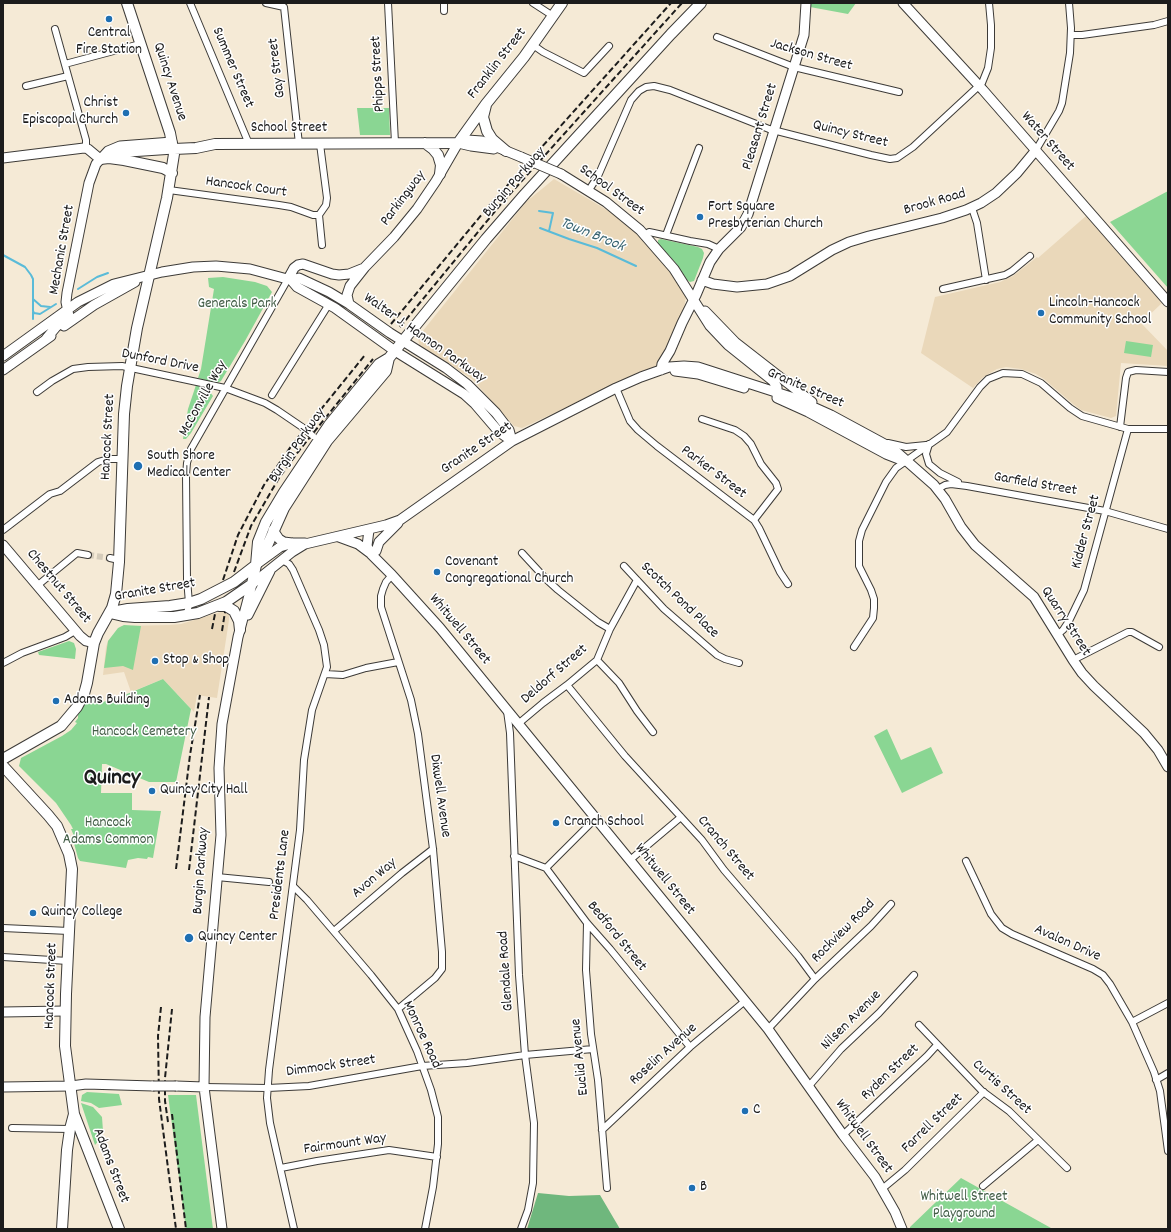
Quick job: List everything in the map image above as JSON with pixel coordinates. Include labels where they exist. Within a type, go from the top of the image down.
[{"type":"main road","name":"Quincy Avenue","points":[[127,3],[173,146]]},
{"type":"main road","name":"Franklin Street","points":[[458,143],[486,104],[533,45],[562,3]]},
{"type":"main road","name":"Burgin Parkway","points":[[671,34],[697,3]]},
{"type":"main road","name":"Burgin Parkway","points":[[222,1229],[204,1087],[205,1010],[220,835],[220,745],[224,714],[240,630],[256,565],[258,542],[266,522],[316,438],[379,364],[392,354],[403,342],[486,239],[525,194],[701,3]]},
{"type":"main road","name":"Pleasant Street","points":[[661,370],[662,364],[670,351],[694,300],[710,262],[719,249],[737,231],[746,218],[805,32],[806,3]]},
{"type":"main road","name":"Water Street","points":[[903,3],[980,86],[1168,302]]},
{"type":"main road","points":[[486,104],[484,117],[486,131],[492,139],[506,151]]},
{"type":"main road","name":"School Street","points":[[173,146],[196,148],[215,144],[458,143],[467,140],[486,142],[561,174],[589,190],[623,215],[670,263],[703,317],[714,331],[728,345],[773,381],[777,387],[778,397],[783,400]]},
{"type":"main road","points":[[425,143],[438,155],[441,165],[440,174]]},
{"type":"main road","name":"Parkingway","points":[[349,304],[347,299],[348,291],[353,282],[412,216],[440,174],[458,143]]},
{"type":"main road","points":[[100,159],[124,152],[173,146]]},
{"type":"main road","name":"Hancock Street","points":[[3,758],[61,726],[67,721],[77,707],[84,694],[94,643],[110,613],[116,594],[115,559],[124,409],[130,367],[149,275],[169,190],[172,173],[173,146]]},
{"type":"main road","points":[[3,158],[86,148],[100,159],[109,158],[124,160],[163,168],[172,173]]},
{"type":"main road","name":"Brook Road","points":[[702,280],[713,284],[737,287],[767,284],[790,276],[832,250],[849,242],[942,218],[972,208],[987,200],[1001,189],[1017,173],[1036,150]]},
{"type":"main road","name":"Mechanic Street","points":[[46,339],[56,327],[68,318],[69,314],[66,302],[67,293],[89,183],[94,168],[100,159]]},
{"type":"main road","name":"Parkingway","points":[[290,279],[294,268],[298,265],[304,264],[339,275],[349,274],[365,267]]},
{"type":"main road","name":"Walter J. Hannon Parkway","points":[[3,356],[68,309],[108,286],[181,268],[216,266],[250,269],[290,279],[299,278],[329,292],[349,304],[403,342],[446,368],[470,386],[489,404],[503,422],[510,433],[512,441]]},
{"type":"main road","name":"Walter J. Hannon Parkway","points":[[46,339],[94,305],[149,275]]},
{"type":"main road","name":"Walter J. Hannon Parkway","points":[[290,279],[297,287],[329,304],[375,336],[392,354],[464,394],[475,404],[499,432],[512,441]]},
{"type":"main road","name":"School Street","points":[[694,300],[741,348],[796,391],[838,418]]},
{"type":"main road","points":[[3,370],[46,339]]},
{"type":"main road","name":"Burgin Parkway","points":[[256,565],[284,508],[327,441],[386,371],[392,354]]},
{"type":"main road","name":"Granite Street","points":[[110,613],[122,610],[189,603],[207,597],[227,587],[240,579],[274,550],[284,546],[308,543],[391,524],[405,517],[512,441],[616,388],[641,377],[674,366],[693,366],[777,392],[838,418],[892,448],[905,461]]},
{"type":"main road","name":"Granite Street","points":[[661,370],[698,374],[783,400],[886,454],[905,461]]},
{"type":"main road","name":"Quarry Street","points":[[905,461],[927,478],[938,489],[961,527],[972,541],[1030,593],[1073,660],[1094,686],[1144,733],[1158,750],[1168,767]]},
{"type":"main road","points":[[338,536],[374,552],[378,542],[405,517]]},
{"type":"main road","points":[[273,530],[279,539],[293,544]]},
{"type":"main road","name":"Whitwell Street","points":[[369,530],[373,537],[374,552],[383,565],[440,628],[768,1029],[843,1135],[866,1164],[895,1212],[902,1229]]},
{"type":"main road","name":"Granite Street","points":[[110,613],[128,617],[187,615],[203,612],[219,606],[234,597],[297,549],[308,543]]},
{"type":"main road","name":"Chestnut Street","points":[[4,548],[83,639],[94,643]]},
{"type":"main road","points":[[240,630],[274,566]]},
{"type":"main road","points":[[219,606],[226,606],[234,611],[239,621],[240,630]]},
{"type":"main road","name":"Hancock Street","points":[[3,766],[54,821],[63,837],[72,869],[65,1011],[65,1046],[74,1114],[67,1150],[62,1229]]},
{"type":"main road","points":[[3,1012],[65,1011]]},
{"type":"main road","name":"Dimmock Street","points":[[3,1087],[71,1086],[86,1084],[204,1087]]},
{"type":"main road","name":"Adams Street","points":[[74,1114],[119,1229]]},
{"type":"street","name":"Summer Street","points":[[190,3],[249,144]]},
{"type":"street","name":"Gay Street","points":[[266,3],[284,7],[299,144]]},
{"type":"street","name":"Phipps Street","points":[[388,3],[396,143]]},
{"type":"street","points":[[444,3],[444,11]]},
{"type":"street","points":[[532,3],[553,16]]},
{"type":"street","name":"Quincy Street","points":[[589,190],[598,176],[631,100],[636,94],[650,86],[658,86],[670,90],[775,130],[871,155],[895,159],[914,147],[980,86],[986,75],[991,48],[992,31],[989,3]]},
{"type":"street","name":"Brook Road","points":[[1036,150],[1061,105],[1069,67],[1071,35],[1069,3]]},
{"type":"street","points":[[1071,35],[1154,25],[1168,21]]},
{"type":"street","points":[[55,29],[86,140],[86,148]]},
{"type":"street","name":"Jackson Street","points":[[717,38],[794,67],[899,92]]},
{"type":"street","points":[[65,64],[140,44]]},
{"type":"street","points":[[533,45],[543,52],[584,72],[609,46]]},
{"type":"street","points":[[26,86],[68,76]]},
{"type":"street","points":[[320,144],[327,198],[326,205],[319,214],[322,245]]},
{"type":"street","points":[[666,235],[699,148]]},
{"type":"street","name":"Hancock Court","points":[[169,190],[279,205],[313,215],[319,214]]},
{"type":"street","points":[[972,208],[977,223],[986,280]]},
{"type":"street","points":[[644,235],[651,232],[711,244],[719,249]]},
{"type":"street","points":[[944,289],[1007,274],[1030,256]]},
{"type":"street","name":"McConville Way","points":[[187,615],[189,603],[187,579],[186,474],[191,449],[225,388],[290,279]]},
{"type":"street","points":[[272,395],[329,304]]},
{"type":"street","name":"Dunford Drive","points":[[38,392],[52,381],[73,369],[112,366],[130,367],[225,388],[277,410],[316,438]]},
{"type":"street","points":[[1120,427],[1128,372],[1136,370],[1168,372]]},
{"type":"street","points":[[854,647],[872,618],[874,608],[874,599],[871,590],[859,566],[858,550],[860,537],[862,530],[891,472],[943,436],[953,427],[983,384],[995,375],[1006,372],[1022,374],[1034,379],[1079,414],[1128,429],[1168,430]]},
{"type":"street","name":"Parker Street","points":[[616,388],[630,421],[638,430],[672,458],[754,520],[780,572],[788,584]]},
{"type":"street","points":[[702,419],[735,430],[744,436],[751,444],[761,464],[776,483],[778,489],[754,520]]},
{"type":"street","name":"Kidder Street","points":[[1057,634],[1067,625],[1082,596],[1128,429]]},
{"type":"street","points":[[877,440],[906,447],[930,444]]},
{"type":"street","name":"Garfield Street","points":[[930,444],[926,456],[931,466],[948,478],[967,486]]},
{"type":"street","points":[[3,530],[50,494],[60,491],[101,460],[122,459]]},
{"type":"street","name":"Garfield Street","points":[[938,489],[945,485],[951,484],[967,486],[1105,511],[1168,528]]},
{"type":"street","points":[[38,586],[77,553],[88,555]]},
{"type":"street","points":[[522,553],[546,580],[598,622],[610,628]]},
{"type":"street","name":"Presidents Lane","points":[[282,560],[288,563],[293,570],[322,638],[327,667],[312,710],[304,760],[300,830],[267,1098],[270,1123],[294,1229]]},
{"type":"street","name":"Scotch Pond Place","points":[[624,566],[664,608],[716,654],[724,659],[739,663]]},
{"type":"street","name":"Dixwell Avenue","points":[[392,575],[386,582],[383,589],[381,603],[411,700],[418,734],[434,849],[440,916],[442,969],[435,978],[398,1009]]},
{"type":"street","name":"Deldorf Street","points":[[518,724],[597,660],[610,628],[637,580]]},
{"type":"street","points":[[3,663],[22,653],[64,637],[75,630]]},
{"type":"street","points":[[1073,660],[1128,632],[1134,633],[1159,647]]},
{"type":"street","points":[[597,660],[619,683],[653,732]]},
{"type":"street","points":[[325,674],[343,675],[371,667],[398,662]]},
{"type":"street","name":"Cranch Street","points":[[568,685],[624,756],[681,817],[770,925],[798,956],[815,979]]},
{"type":"street","name":"Glendale Road","points":[[507,710],[510,733],[519,975],[525,1055],[534,1122],[533,1183],[528,1210],[521,1229]]},
{"type":"street","points":[[630,860],[681,817]]},
{"type":"street","points":[[514,856],[546,868],[596,818]]},
{"type":"street","name":"Avon Way","points":[[334,931],[402,873],[434,849]]},
{"type":"street","name":"Avalon Drive","points":[[966,861],[991,914],[1002,928],[1012,934],[1093,969],[1103,975],[1110,984],[1132,1022],[1154,1072],[1162,1103],[1168,1151]]},
{"type":"street","name":"Bedford Street","points":[[546,868],[587,923],[690,1047]]},
{"type":"street","points":[[217,877],[269,882]]},
{"type":"street","name":"Monroe Road","points":[[293,886],[334,931],[398,1009],[417,1051],[431,1090],[438,1117],[439,1142],[433,1187],[425,1229]]},
{"type":"street","name":"Rockview Road","points":[[815,979],[871,926],[891,904]]},
{"type":"street","name":"Euclid Avenue","points":[[587,923],[586,970],[607,1188]]},
{"type":"street","points":[[3,928],[70,931]]},
{"type":"street","points":[[3,957],[68,961]]},
{"type":"street","name":"Nilsen Avenue","points":[[809,1086],[841,1049],[879,1013],[914,975]]},
{"type":"street","points":[[768,1029],[815,979]]},
{"type":"street","name":"Roselin Avenue","points":[[602,1130],[690,1047],[744,1001]]},
{"type":"street","points":[[1132,1022],[1168,1003]]},
{"type":"street","name":"Curtis Street","points":[[919,1025],[984,1092],[1009,1111],[1067,1168]]},
{"type":"street","name":"Ryden Street","points":[[843,1135],[938,1045]]},
{"type":"street","name":"Dimmock Street","points":[[204,1087],[302,1087],[328,1084],[422,1066],[467,1063],[525,1055],[593,1049]]},
{"type":"street","points":[[1156,1080],[1168,1073]]},
{"type":"street","name":"Farrell Street","points":[[882,1189],[984,1092]]},
{"type":"street","points":[[12,1128],[70,1129]]},
{"type":"street","points":[[984,1186],[1038,1140]]},
{"type":"street","name":"Fairmount Way","points":[[281,1168],[389,1150],[437,1157]]},
{"type":"shaded area","points":[[554,179],[614,214],[642,237],[676,273],[686,297],[682,319],[665,362],[522,428],[514,426],[472,379],[419,345],[418,337],[526,202]]},
{"type":"shaded area","name":"Lincoln-Hancock Community School","points":[[1086,216],[1162,303],[1141,323],[1168,351],[1168,366],[1121,363],[1116,416],[1111,418],[1081,410],[1044,379],[1036,374],[1021,369],[1006,367],[997,369],[982,378],[973,388],[921,353],[935,297],[1000,282],[1013,276],[1037,257],[1038,258]]},
{"type":"shaded area","points":[[224,611],[229,614],[229,620],[217,698],[197,695],[194,712],[163,679],[131,692],[124,672],[103,675],[108,641],[121,626],[181,624]]},
{"type":"green space","points":[[810,3],[856,3],[848,14],[810,7]]},
{"type":"green space","points":[[357,108],[389,108],[390,135],[360,135]]},
{"type":"green space","points":[[1168,191],[1168,288],[1110,222]]},
{"type":"green space","points":[[661,239],[702,249],[704,253],[703,258],[694,281],[690,282],[687,280],[675,262],[658,244],[658,240]]},
{"type":"green space","name":"Generals Park","points":[[223,277],[255,282],[267,286],[272,292],[221,381],[217,383],[198,378],[201,369],[214,289],[209,287],[208,278]]},
{"type":"green space","points":[[1126,341],[1153,345],[1151,357],[1124,353]]},
{"type":"green space","points":[[196,385],[210,392],[213,396],[191,433],[186,439],[183,439],[188,409]]},
{"type":"green space","points":[[124,625],[141,626],[133,670],[123,666],[104,668],[108,641],[118,628]]},
{"type":"green space","points":[[69,641],[74,643],[76,649],[75,659],[39,655],[38,652]]},
{"type":"green space","points":[[163,679],[191,709],[176,782],[149,782],[106,764],[102,764],[101,793],[132,793],[132,810],[161,811],[153,858],[148,857],[147,859],[138,858],[128,860],[126,868],[80,861],[73,840],[74,836],[71,825],[56,803],[19,766],[21,758],[71,730],[77,723],[75,722],[78,718],[78,714],[91,696],[103,697],[103,702]]},
{"type":"green space","points":[[887,729],[901,760],[931,747],[943,773],[902,793],[874,736]]},
{"type":"green space","points":[[87,1092],[119,1094],[122,1105],[99,1108],[91,1103],[81,1101],[82,1095]]},
{"type":"green space","points":[[168,1095],[196,1095],[213,1229],[186,1229]]},
{"type":"green space","points":[[81,1103],[93,1107],[102,1117],[103,1131],[101,1138],[95,1145]]},
{"type":"green space","name":"Whitwell Street Playground","points":[[961,1178],[1051,1229],[910,1229],[910,1227]]},
{"type":"green space","points":[[538,1193],[569,1196],[600,1195],[620,1229],[527,1229]]},
{"type":"waterway","points":[[539,211],[553,213],[549,231]]},
{"type":"waterway","name":"Town Brook","points":[[540,228],[597,248],[636,266]]},
{"type":"waterway","name":"Town Brook","points":[[3,255],[25,267],[31,275],[33,279],[34,313],[40,314],[56,304]]},
{"type":"waterway","name":"Town Brook","points":[[78,289],[97,277],[108,273]]},
{"type":"waterway","points":[[33,299],[41,306],[50,307]]},
{"type":"waterway","name":"Town Brook","points":[[33,312],[33,319]]},
{"type":"tunnel","points":[[88,555],[110,558]]},
{"type":"railway","points":[[391,324],[488,207],[671,3]]},
{"type":"railway","points":[[400,327],[501,204],[682,3]]},
{"type":"railway","points":[[223,580],[238,535],[264,485],[292,445],[365,355]]},
{"type":"railway","points":[[234,572],[251,526],[279,478],[298,452],[373,359]]},
{"type":"railway","points":[[222,631],[225,612]]},
{"type":"railway","points":[[212,629],[215,614]]},
{"type":"railway","points":[[176,869],[190,755],[200,695]]},
{"type":"railway","points":[[189,870],[209,697]]},
{"type":"railway","points":[[161,1007],[158,1036],[159,1099],[176,1229]]},
{"type":"railway","points":[[168,1122],[165,1101],[165,1078],[172,1009]]},
{"type":"railway","points":[[172,1114],[186,1229]]},
{"type":"place","name":"Central Fire Station","points":[[109,19]]},
{"type":"place","name":"Christ Episcopal Church","points":[[126,113]]},
{"type":"place","name":"Fort Square Presbyterian Church","points":[[700,217]]},
{"type":"place","name":"Lincoln-Hancock Community School","points":[[1041,313]]},
{"type":"place","name":"South Shore Medical Center","points":[[138,466]]},
{"type":"place","name":"Covenant Congregational Church","points":[[437,572]]},
{"type":"place","name":"Stop & Shop","points":[[155,661]]},
{"type":"place","name":"Adams Building","points":[[56,701]]},
{"type":"place","name":"Quincy City Hall","points":[[152,791]]},
{"type":"place","name":"Cranch School","points":[[556,823]]},
{"type":"place","name":"Quincy College","points":[[33,913]]},
{"type":"place","name":"Quincy Center","points":[[189,938]]},
{"type":"place","name":"C","points":[[745,1111]]},
{"type":"place","name":"B","points":[[692,1188]]},
{"type":"district","name":"Quincy","points":[[112,780]]},
{"type":"park label","name":"Hancock Cemetery","points":[[144,733]]},
{"type":"park label","name":"Hancock Adams Common","points":[[108,832]]}]
